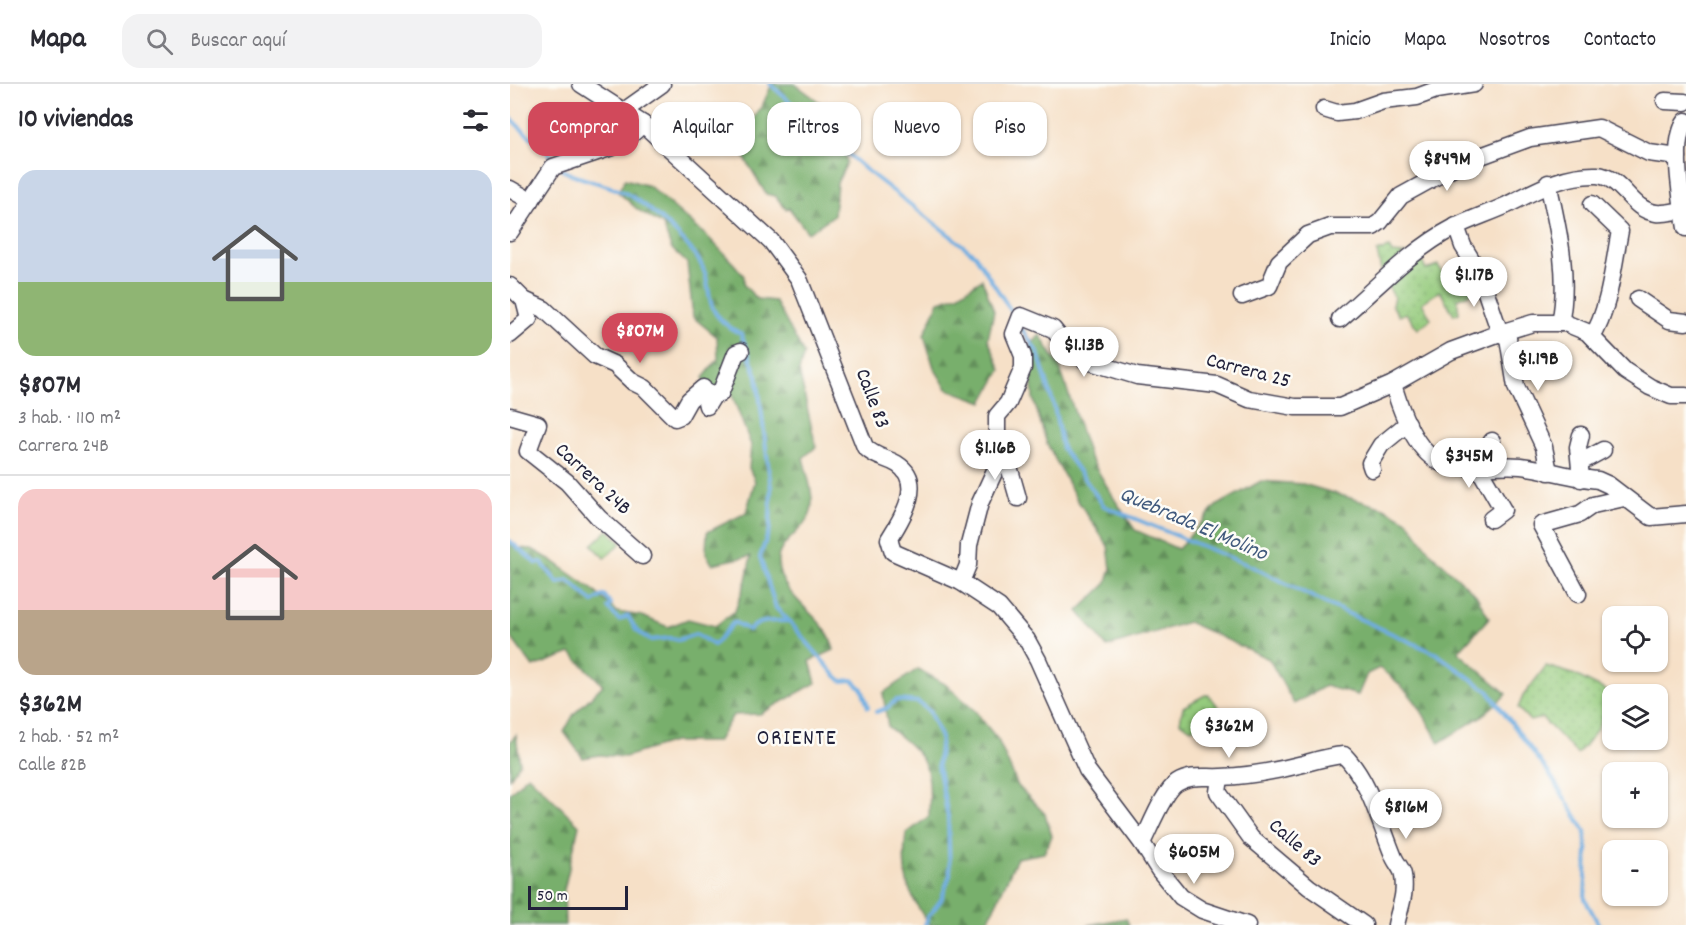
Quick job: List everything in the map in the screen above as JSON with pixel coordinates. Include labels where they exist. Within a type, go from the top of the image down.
[{"type":"street","name":"Calle 83","points":[[581,84],[610,102]]},
{"type":"street","points":[[637,102],[662,84]]},
{"type":"street","points":[[1324,110],[1355,111],[1383,101],[1417,97],[1436,90],[1474,84]]},
{"type":"street","points":[[1665,100],[1686,101]]},
{"type":"street","name":"Calle 83","points":[[639,121],[771,241],[799,279],[865,447],[875,456],[898,465],[906,474],[909,506],[889,539],[889,546],[898,557],[961,582],[999,607],[1027,640],[1087,770],[1142,843],[1159,870],[1181,897],[1202,910],[1247,925]]},
{"type":"street","points":[[1686,121],[1682,127],[1678,157],[1683,181],[1686,228]]},
{"type":"street","points":[[510,232],[560,165],[621,144],[644,124]]},
{"type":"street","points":[[1242,296],[1269,286],[1279,262],[1308,235],[1330,227],[1373,227],[1380,222],[1401,196],[1459,164],[1530,138],[1599,128],[1649,153],[1678,157]]},
{"type":"street","points":[[1340,319],[1417,252],[1456,226],[1548,183],[1582,176],[1600,176],[1617,184],[1641,209],[1658,213],[1684,210]]},
{"type":"street","points":[[1548,183],[1561,245],[1563,297],[1560,323]]},
{"type":"street","points":[[510,189],[531,201]]},
{"type":"street","points":[[1592,337],[1601,324],[1620,247],[1620,231],[1593,204]]},
{"type":"street","points":[[1456,226],[1479,272],[1500,333],[1508,338],[1516,387],[1544,447],[1549,472]]},
{"type":"street","points":[[510,286],[524,300],[544,309],[595,356],[615,365],[633,382],[645,388],[675,418],[680,416],[689,400],[702,388],[705,389],[707,406],[715,393],[720,394],[736,353],[741,351]]},
{"type":"street","points":[[1638,299],[1669,320],[1686,322]]},
{"type":"street","points":[[510,335],[529,319],[524,300]]},
{"type":"street","name":"Carrera 25","points":[[961,582],[968,565],[969,545],[980,503],[997,466],[998,416],[1008,403],[1023,368],[1023,356],[1014,334],[1021,316],[1053,329],[1069,349],[1087,361],[1137,376],[1216,385],[1265,404],[1295,407],[1340,406],[1393,384],[1451,351],[1533,323],[1560,323],[1576,328],[1592,337],[1634,376],[1671,396],[1686,396]]},
{"type":"street","points":[[1393,384],[1408,423],[1428,454],[1437,461],[1450,466],[1523,466],[1549,472],[1581,470],[1651,516],[1686,514]]},
{"type":"street","name":"Carrera 24B","points":[[510,416],[538,424],[528,451],[567,482],[599,518],[642,556]]},
{"type":"street","points":[[1372,469],[1370,464],[1381,445],[1408,423]]},
{"type":"street","points":[[1581,435],[1578,447],[1581,470]]},
{"type":"street","points":[[1477,465],[1492,441]]},
{"type":"street","points":[[1581,470],[1603,450]]},
{"type":"street","points":[[998,452],[1010,470],[1018,498]]},
{"type":"street","points":[[1477,465],[1503,510],[1491,519]]},
{"type":"street","points":[[1578,594],[1541,525],[1580,514],[1593,506],[1622,496]]},
{"type":"street","points":[[1142,843],[1168,794],[1177,782],[1202,775],[1220,778],[1254,774],[1306,764],[1327,756],[1344,755],[1352,764],[1370,795],[1393,856],[1403,874],[1405,899],[1396,925]]},
{"type":"street","name":"Calle 83","points":[[1220,778],[1218,792],[1251,838],[1309,887],[1365,925]]},
{"type":"green space","points":[[772,84],[795,84],[819,102],[767,102],[767,156],[846,156],[847,163],[837,183],[834,215],[808,233],[789,208],[786,209],[775,196],[766,194],[744,156],[755,156],[755,116]]},
{"type":"green space","points":[[625,179],[649,186],[710,239],[744,276],[744,285],[757,299],[775,301],[804,354],[799,371],[816,447],[803,458],[812,503],[809,517],[785,544],[778,556],[778,563],[787,588],[823,627],[830,637],[834,650],[810,661],[816,683],[760,714],[733,715],[717,742],[673,742],[625,757],[599,755],[583,758],[564,732],[574,714],[603,685],[571,653],[533,667],[510,636],[510,542],[515,548],[532,549],[551,560],[591,588],[617,612],[642,616],[668,627],[688,619],[715,626],[735,611],[746,580],[751,556],[712,564],[706,553],[707,532],[746,513],[755,481],[749,468],[751,445],[732,395],[711,389],[703,378],[718,359],[717,337],[693,317],[687,263],[671,248],[663,225],[638,210],[618,192]]},
{"type":"green space","points":[[1389,248],[1392,253],[1405,254],[1381,271],[1377,252]]},
{"type":"green space","points":[[1419,255],[1426,270],[1438,265],[1444,275],[1477,276],[1481,289],[1457,299],[1459,313],[1454,315],[1440,291],[1422,303],[1431,319],[1418,329],[1406,313],[1399,316],[1392,305],[1394,297],[1387,284]]},
{"type":"green space","points":[[982,279],[994,311],[988,339],[1001,370],[983,402],[947,389],[934,368],[924,335],[939,301],[958,295]]},
{"type":"green space","points":[[1040,335],[1060,368],[1089,456],[1135,530],[1178,549],[1216,506],[1261,481],[1303,484],[1384,508],[1408,521],[1430,552],[1476,595],[1489,618],[1458,652],[1507,694],[1482,716],[1439,743],[1415,701],[1400,684],[1379,668],[1367,674],[1358,695],[1325,686],[1294,704],[1269,659],[1188,622],[1107,647],[1078,611],[1106,584],[1111,569],[1108,546],[1076,498],[1047,444],[1033,398],[1029,347]]},
{"type":"green space","points":[[608,530],[621,543],[605,558],[592,545]]},
{"type":"green space","points":[[1546,666],[1573,674],[1602,688],[1602,719],[1577,754],[1542,718],[1530,721],[1518,708],[1523,696]]},
{"type":"green space","points":[[918,669],[945,684],[975,711],[998,740],[1018,786],[1045,814],[1052,836],[1044,853],[1017,858],[988,921],[982,925],[930,925],[915,903],[907,882],[904,860],[906,834],[929,816],[928,773],[920,756],[888,727],[883,693]]},
{"type":"green space","points":[[1209,695],[1225,715],[1191,729],[1180,722],[1183,707]]},
{"type":"green space","points":[[516,735],[520,763],[510,778],[510,742]]},
{"type":"green space","points":[[528,775],[579,825],[564,890],[565,925],[510,925],[510,793]]},
{"type":"green space","points":[[1126,918],[1129,925],[1087,925]]},
{"type":"waterway","name":"Quebrada El Molino","points":[[770,84],[865,169],[975,255],[1015,317]]},
{"type":"waterway","points":[[510,117],[556,162]]},
{"type":"waterway","points":[[562,170],[623,192],[641,203],[670,227],[687,244],[701,265],[706,276],[712,306],[717,315],[741,334],[757,376],[771,488],[770,528],[760,557],[776,608],[789,621]]},
{"type":"waterway","name":"Quebrada El Molino","points":[[1022,329],[1038,353],[1054,406],[1062,448],[1104,506],[1253,567],[1327,604],[1437,654],[1488,691],[1551,776],[1585,831],[1587,850],[1585,899],[1599,925]]},
{"type":"waterway","points":[[510,541],[536,563],[541,562],[558,583],[568,580],[593,602],[604,595],[611,604],[608,608],[619,620],[628,616],[636,630],[650,640],[671,638],[678,640],[696,634],[714,645],[734,622],[749,630],[763,622],[789,621],[834,674],[842,681],[853,680],[862,689],[868,707]]},
{"type":"waterway","points":[[876,712],[887,708],[896,700],[918,702],[929,711],[941,738],[938,765],[948,817],[950,875],[941,900],[925,925]]},
{"type":"district","name":"ORIENTE","points":[[797,739]]}]
